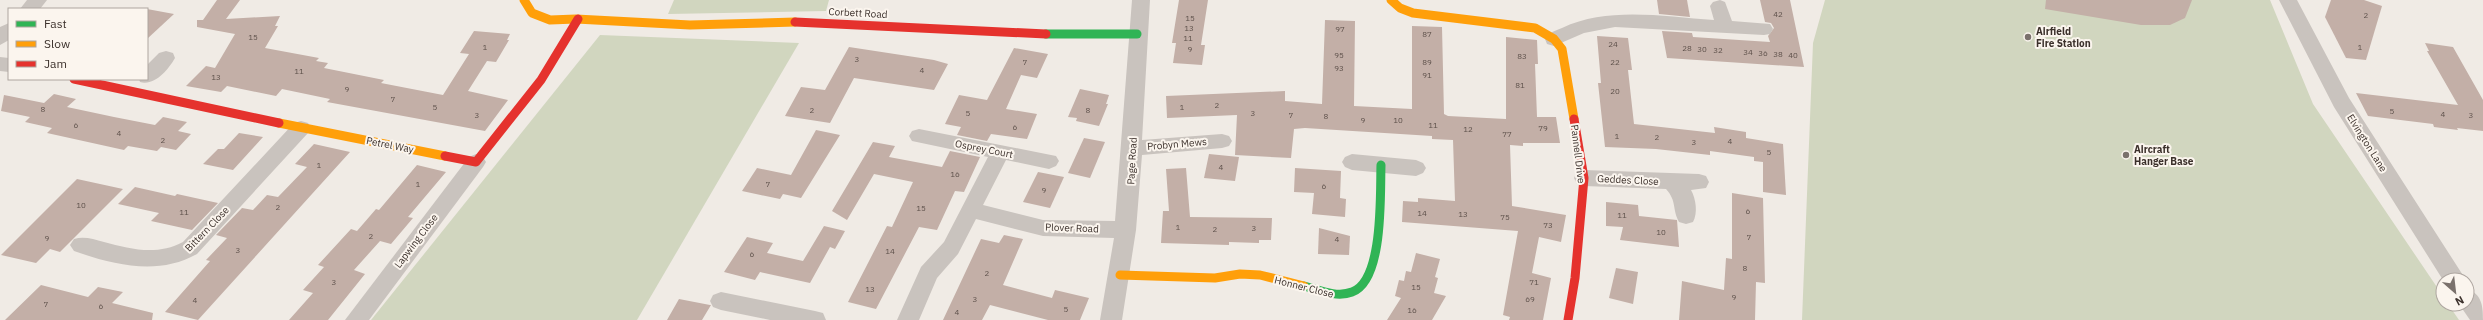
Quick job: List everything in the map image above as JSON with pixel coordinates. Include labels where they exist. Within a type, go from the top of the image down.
[{"type":"street","points":[[30,8],[38,0]]},
{"type":"street","name":"Corbett Road","points":[[524,0],[528,10],[546,20],[578,19],[678,25],[779,21],[1043,33],[1137,34]]},
{"type":"street","name":"Page Road","points":[[1111,320],[1120,275],[1126,230],[1132,148],[1137,34],[1141,0]]},
{"type":"street","points":[[1391,0],[1400,8],[1413,13],[1535,28],[1554,39],[1580,27],[1615,21],[1764,29]]},
{"type":"street","name":"Elvington Lane","points":[[2288,0],[2326,77],[2450,272]]},
{"type":"street","points":[[1719,6],[1726,27]]},
{"type":"street","points":[[476,162],[541,80],[578,19]]},
{"type":"street","points":[[0,38],[8,30]]},
{"type":"street","name":"Pannell Drive","points":[[1554,39],[1562,49],[1584,178],[1575,271],[1568,320]]},
{"type":"street","points":[[148,76],[166,58]]},
{"type":"street","name":"Petrel Way","points":[[85,80],[138,85],[301,128],[476,162]]},
{"type":"street","name":"Bittern Close","points":[[81,245],[148,259],[167,259],[182,254],[190,248],[301,128]]},
{"type":"street","name":"Osprey Court","points":[[920,136],[1049,161]]},
{"type":"street","name":"Probyn Mews","points":[[1132,148],[1222,141]]},
{"type":"street","points":[[908,320],[929,273],[951,248],[972,210],[1000,152]]},
{"type":"street","name":"Lapwing Close","points":[[356,320],[476,162]]},
{"type":"street","points":[[1352,162],[1416,168]]},
{"type":"street","name":"Honner Close","points":[[1120,275],[1215,278],[1250,274],[1338,295],[1350,294],[1361,288],[1369,276],[1373,262],[1378,231],[1381,165]]},
{"type":"street","name":"Geddes Close","points":[[1584,178],[1673,183],[1699,182]]},
{"type":"street","name":"Geddes Close","points":[[1673,183],[1684,195],[1686,216]]},
{"type":"street","name":"Plover Road","points":[[972,210],[1043,228],[1126,230]]},
{"type":"street","points":[[721,301],[815,320]]},
{"type":"street","points":[[2475,310],[2482,320]]},
{"type":"green space","points":[[674,0],[829,0],[826,11],[668,14]]},
{"type":"green space","points":[[1825,0],[2270,0],[2313,104],[2435,284],[2435,312],[2454,312],[2459,320],[1802,320],[1813,43]]},
{"type":"green space","points":[[600,35],[799,43],[637,320],[371,320]]},
{"type":"building","points":[[217,0],[240,0],[226,19],[280,16],[275,26],[278,26],[265,48],[319,58],[316,61],[328,63],[324,68],[384,80],[381,83],[443,95],[469,54],[460,53],[474,31],[510,34],[507,40],[509,40],[496,62],[487,61],[468,91],[508,100],[485,131],[327,102],[330,99],[282,89],[276,96],[227,86],[221,92],[186,86],[206,66],[215,68],[235,34],[197,27],[197,20],[203,20]]},
{"type":"building","points":[[1179,0],[1208,0],[1201,45],[1205,45],[1202,65],[1173,63],[1176,43],[1172,43]]},
{"type":"building","points":[[1657,0],[1687,0],[1690,17],[1659,14]]},
{"type":"building","points":[[1760,0],[1790,0],[1804,67],[1667,58],[1662,31],[1692,33],[1693,37],[1770,42],[1768,36],[1774,28],[1771,23],[1765,22]]},
{"type":"building","points":[[2046,0],[2192,0],[2185,18],[2170,25],[2141,25],[2045,9]]},
{"type":"building","points":[[2331,0],[2364,0],[2382,6],[2366,60],[2346,58],[2325,17]]},
{"type":"building","points":[[148,9],[174,14],[148,38]]},
{"type":"building","points":[[1325,20],[1355,21],[1354,106],[1412,109],[1412,26],[1442,27],[1444,114],[1448,116],[1506,119],[1506,37],[1537,40],[1538,64],[1535,64],[1537,117],[1556,117],[1560,143],[1523,143],[1523,146],[1510,145],[1512,206],[1566,215],[1561,242],[1539,237],[1532,273],[1551,278],[1543,320],[1509,320],[1510,317],[1503,315],[1518,231],[1402,222],[1403,201],[1418,202],[1418,198],[1455,201],[1453,140],[1432,139],[1432,136],[1305,128],[1294,129],[1291,158],[1235,155],[1237,115],[1167,118],[1166,96],[1285,91],[1285,101],[1322,104]]},
{"type":"building","points":[[1597,36],[1628,38],[1632,70],[1628,70],[1634,124],[1715,133],[1714,127],[1746,132],[1746,138],[1783,144],[1786,195],[1763,192],[1763,162],[1754,161],[1754,157],[1710,151],[1710,155],[1656,149],[1605,147],[1598,83],[1601,83]]},
{"type":"building","points":[[2425,43],[2453,47],[2483,100],[2483,131],[2434,127],[2433,124],[2368,116],[2356,93],[2458,105],[2427,51],[2429,51]]},
{"type":"building","points":[[849,47],[934,60],[948,64],[934,90],[854,78],[830,123],[785,116],[801,87],[825,90]]},
{"type":"building","points":[[1014,48],[1048,54],[1037,78],[1021,75],[1006,109],[1037,114],[1027,139],[991,134],[987,141],[957,135],[961,127],[945,124],[959,95],[987,100]]},
{"type":"building","points":[[1080,89],[1109,95],[1106,104],[1108,104],[1099,126],[1076,121],[1077,118],[1068,117]]},
{"type":"building","points":[[54,94],[76,99],[67,107],[114,117],[155,125],[163,117],[187,122],[178,131],[191,134],[176,150],[161,147],[157,151],[128,146],[124,150],[47,133],[52,128],[25,122],[30,117],[1,111],[4,95],[44,103]]},
{"type":"building","points":[[816,130],[840,135],[801,198],[783,194],[780,199],[742,191],[757,168],[791,175]]},
{"type":"building","points":[[239,133],[263,137],[233,170],[203,164],[218,149],[224,149]]},
{"type":"building","points":[[1084,138],[1105,142],[1090,178],[1068,173]]},
{"type":"building","points":[[873,142],[895,146],[889,157],[942,167],[950,151],[980,157],[964,192],[955,191],[937,230],[919,227],[876,309],[848,302],[887,226],[892,227],[913,182],[874,174],[847,220],[832,211]]},
{"type":"building","points":[[314,144],[350,152],[198,320],[165,312],[210,261],[206,260],[227,238],[216,235],[242,208],[253,210],[267,195],[278,197],[307,167],[295,164]]},
{"type":"building","points":[[1209,154],[1239,157],[1235,181],[1204,178]]},
{"type":"building","points":[[417,165],[446,172],[408,217],[413,218],[391,244],[380,241],[354,270],[365,274],[328,320],[289,320],[313,293],[303,290],[324,267],[318,265],[351,229],[357,231],[376,209],[379,210]]},
{"type":"building","points":[[1186,168],[1190,217],[1272,218],[1271,240],[1259,240],[1259,243],[1229,242],[1229,245],[1161,243],[1163,211],[1169,211],[1166,169]]},
{"type":"building","points":[[1295,168],[1341,171],[1340,198],[1346,199],[1345,217],[1312,214],[1314,193],[1294,192]]},
{"type":"building","points":[[1038,172],[1064,177],[1050,208],[1023,202]]},
{"type":"building","points":[[77,179],[123,189],[60,252],[50,249],[36,263],[1,255]]},
{"type":"building","points":[[135,187],[175,196],[177,194],[218,203],[192,230],[151,221],[159,213],[118,204]]},
{"type":"building","points":[[1732,193],[1763,198],[1765,283],[1756,282],[1755,320],[1679,320],[1682,281],[1724,290],[1726,258],[1732,259]]},
{"type":"building","points":[[1606,202],[1638,205],[1639,216],[1677,220],[1679,247],[1620,240],[1623,227],[1606,226]]},
{"type":"building","points":[[824,226],[845,231],[835,249],[830,247],[810,283],[760,272],[755,280],[724,272],[747,237],[773,243],[767,253],[803,261]]},
{"type":"building","points":[[1319,228],[1350,236],[1349,255],[1318,254]]},
{"type":"building","points":[[1004,235],[1023,239],[1003,285],[1052,298],[1055,290],[1089,298],[1080,320],[1048,320],[990,305],[982,320],[943,320],[981,239],[999,243]]},
{"type":"building","points":[[1416,253],[1440,259],[1435,277],[1438,278],[1434,293],[1446,296],[1432,320],[1387,320],[1401,298],[1395,296],[1399,280],[1404,281],[1406,271],[1411,272]]},
{"type":"building","points":[[1616,268],[1638,272],[1633,304],[1609,298]]},
{"type":"building","points":[[41,285],[88,297],[98,287],[123,292],[112,303],[153,313],[152,320],[5,320]]},
{"type":"building","points":[[679,299],[711,305],[702,320],[667,320]]},
{"type":"traffic: fast","points":[[1046,34],[1137,34]]},
{"type":"traffic: fast","points":[[1304,286],[1329,293],[1348,294],[1354,292],[1363,284],[1370,271],[1375,254],[1380,214],[1381,165]]},
{"type":"traffic: slow","points":[[524,0],[532,13],[550,20],[576,19],[690,25],[795,22]]},
{"type":"traffic: slow","points":[[1391,0],[1400,8],[1413,13],[1535,28],[1554,39],[1562,49],[1574,119]]},
{"type":"traffic: slow","points":[[279,123],[445,156]]},
{"type":"traffic: slow","points":[[1120,275],[1215,278],[1240,274],[1260,275],[1304,286]]},
{"type":"traffic: jam","points":[[445,156],[476,162],[541,80],[578,19]]},
{"type":"traffic: jam","points":[[795,22],[1046,34]]},
{"type":"traffic: jam","points":[[79,80],[279,123]]},
{"type":"traffic: jam","points":[[1568,320],[1575,278],[1584,178],[1574,119]]},
{"type":"place","name":"Airfield Fire Station","points":[[2028,37]]},
{"type":"place","name":"Aircraft Hanger Base","points":[[2126,155]]}]
